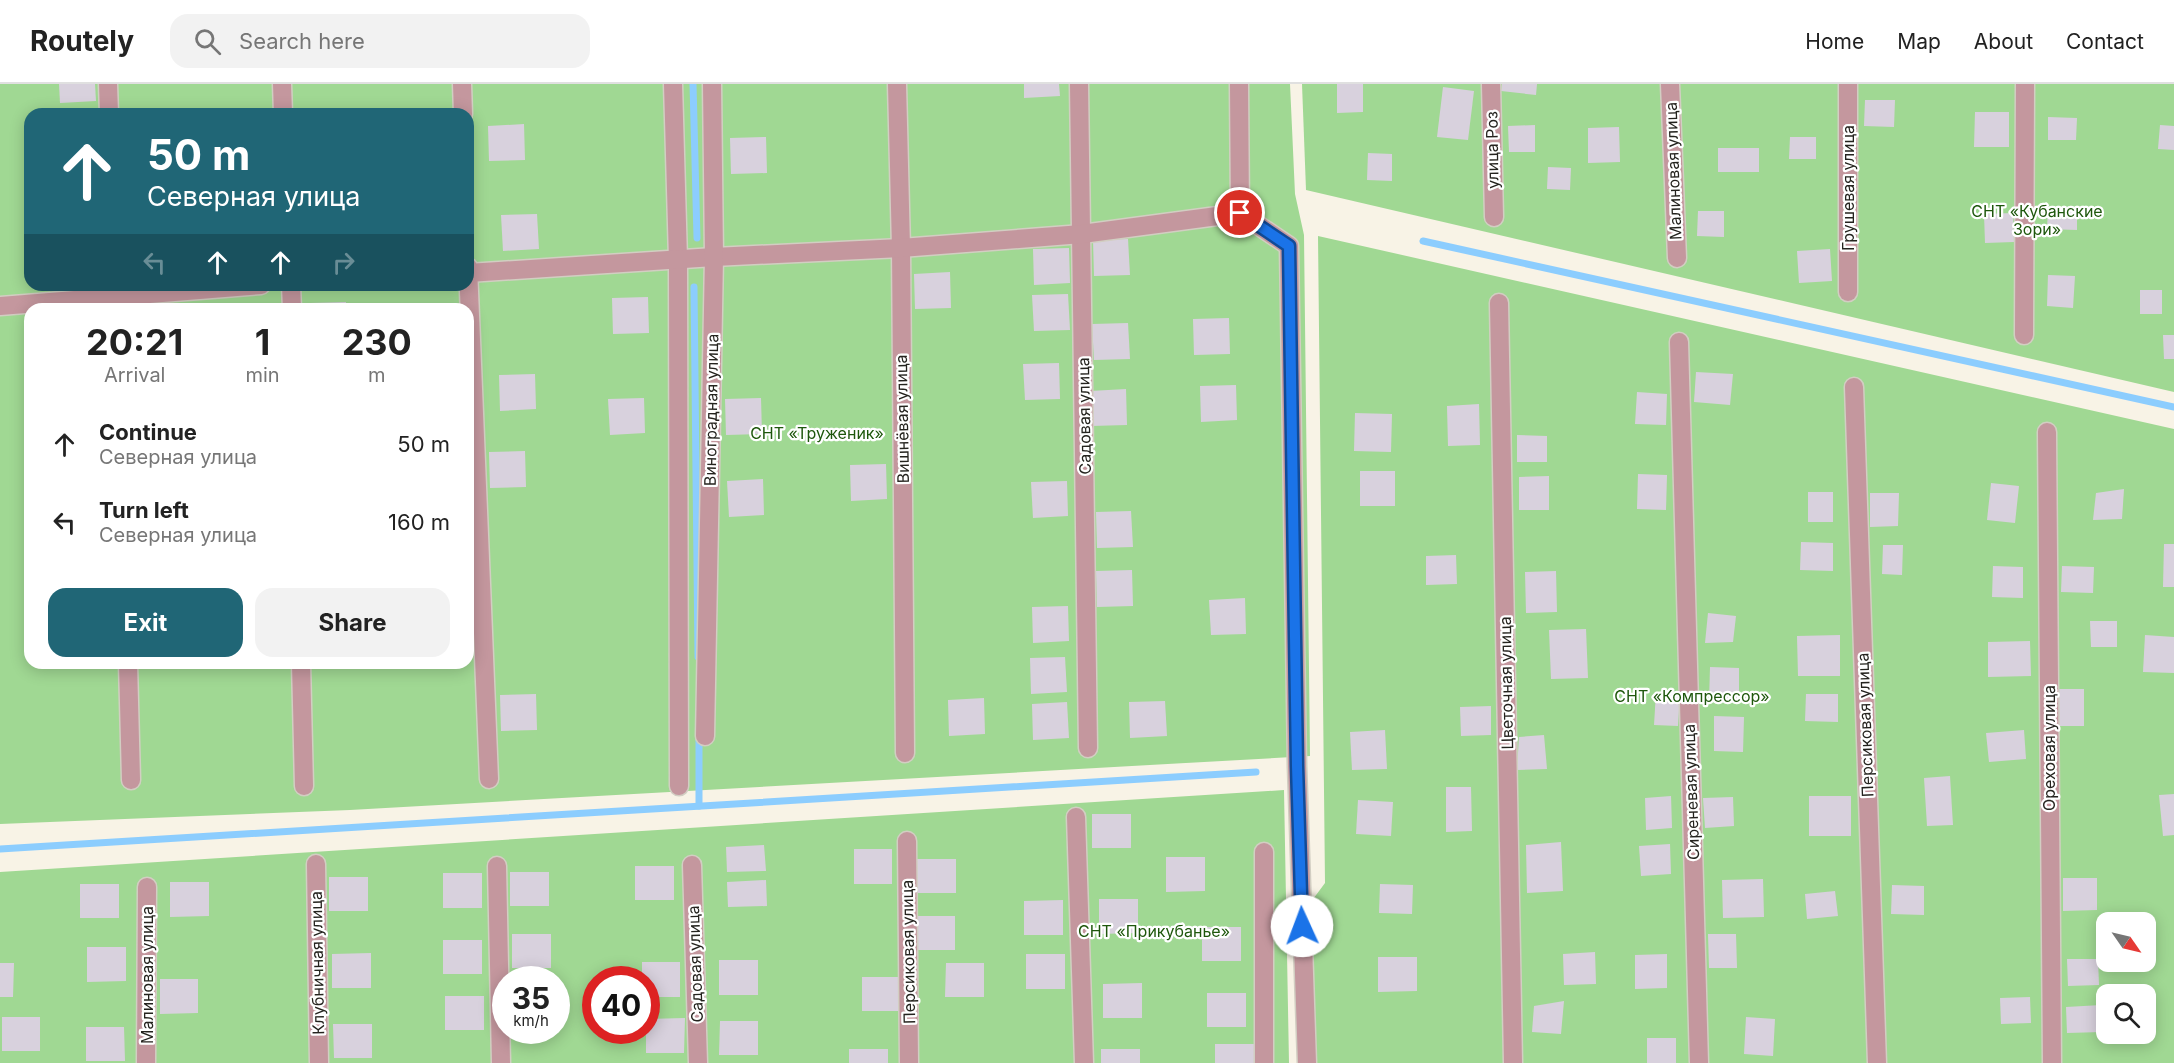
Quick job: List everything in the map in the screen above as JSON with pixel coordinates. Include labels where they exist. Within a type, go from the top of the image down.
[{"type":"street","points":[[108,84],[109,108]]},
{"type":"street","points":[[282,84],[283,108]]},
{"type":"street","points":[[462,84],[463,108]]},
{"type":"street","points":[[674,84],[678,259],[679,786]]},
{"type":"street","name":"Виноградная улица","points":[[705,736],[714,257],[712,84]]},
{"type":"street","name":"Вишнёвая улица","points":[[897,84],[906,753]]},
{"type":"street","name":"Садовая улица","points":[[1079,84],[1083,234],[1088,748]]},
{"type":"street","points":[[1239,84],[1240,213]]},
{"type":"street","name":"улица Роз","points":[[1491,84],[1494,217]]},
{"type":"street","name":"Малиновая улица","points":[[1670,84],[1677,258]]},
{"type":"street","name":"Грушевая улица","points":[[1848,84],[1848,292]]},
{"type":"street","points":[[2024,335],[2025,84]]},
{"type":"street","points":[[474,273],[678,259],[901,248],[1083,234],[1240,213],[1289,246],[1297,766],[1307,1063]]},
{"type":"street","points":[[40,303],[190,291]]},
{"type":"street","name":"Цветочная улица","points":[[1499,303],[1513,1063]]},
{"type":"street","points":[[0,306],[24,304]]},
{"type":"street","name":"Сиреневая улица","points":[[1679,342],[1699,1063]]},
{"type":"street","name":"Персиковая улица","points":[[1854,387],[1877,1063]]},
{"type":"street","points":[[474,418],[489,779]]},
{"type":"street","name":"Ореховая улица","points":[[2047,432],[2052,1063]]},
{"type":"street","points":[[128,669],[131,780]]},
{"type":"street","points":[[301,669],[304,786]]},
{"type":"street","points":[[1076,817],[1084,1063]]},
{"type":"street","name":"Персиковая улица","points":[[907,841],[909,1063]]},
{"type":"street","points":[[1264,852],[1264,1063]]},
{"type":"street","name":"Клубничная улица","points":[[316,864],[319,1063]]},
{"type":"street","name":"Садовая улица","points":[[692,865],[698,1063]]},
{"type":"street","points":[[497,866],[501,1063]]},
{"type":"street","name":"Малиновая улица","points":[[146,1063],[147,887]]},
{"type":"green space","name":"СНТ «Труженик»","points":[[0,84],[1290,84],[1295,194],[1304,235],[1310,756],[350,810],[0,824]]},
{"type":"green space","name":"СНТ «Кубанские Зори»","points":[[1302,84],[2174,84],[2174,392],[1306,190]]},
{"type":"green space","name":"СНТ «Компрессор»","points":[[1318,236],[2174,429],[2174,1063],[1299,1063],[1296,922],[1325,883]]},
{"type":"green space","name":"СНТ «Прикубанье»","points":[[1284,790],[1289,1063],[0,1063],[0,872]]},
{"type":"building","points":[[59,84],[95,84],[96,101],[60,103]]},
{"type":"building","points":[[1024,84],[1059,84],[1060,96],[1024,98]]},
{"type":"building","points":[[1337,84],[1363,84],[1363,112],[1337,113]]},
{"type":"building","points":[[1502,84],[1537,84],[1536,95],[1501,91]]},
{"type":"building","points":[[1443,87],[1474,91],[1468,140],[1437,137]]},
{"type":"building","points":[[1865,100],[1895,100],[1894,127],[1864,126]]},
{"type":"building","points":[[1975,112],[2009,112],[2009,147],[1974,147]]},
{"type":"building","points":[[2048,117],[2077,118],[2076,140],[2048,140]]},
{"type":"building","points":[[524,124],[525,160],[489,161],[488,126]]},
{"type":"building","points":[[1535,125],[1535,152],[1509,152],[1508,126]]},
{"type":"building","points":[[2160,125],[2174,126],[2174,150],[2158,149]]},
{"type":"building","points":[[1619,127],[1620,162],[1588,163],[1588,128]]},
{"type":"building","points":[[766,137],[767,173],[731,174],[730,138]]},
{"type":"building","points":[[1790,137],[1816,137],[1816,159],[1789,159]]},
{"type":"building","points":[[1718,148],[1759,148],[1759,172],[1718,172]]},
{"type":"building","points":[[1368,153],[1392,154],[1392,181],[1367,180]]},
{"type":"building","points":[[1548,167],[1571,168],[1570,190],[1547,189]]},
{"type":"building","points":[[2048,207],[2077,208],[2077,230],[2047,229]]},
{"type":"building","points":[[1698,211],[1724,211],[1724,237],[1697,236]]},
{"type":"building","points":[[2013,213],[2014,242],[1985,243],[1984,214]]},
{"type":"building","points":[[537,214],[539,249],[503,251],[501,215]]},
{"type":"building","points":[[1128,239],[1130,275],[1094,276],[1093,240]]},
{"type":"building","points":[[1069,248],[1070,283],[1034,285],[1033,249]]},
{"type":"building","points":[[1830,249],[1832,281],[1799,283],[1797,251]]},
{"type":"building","points":[[950,272],[951,308],[915,309],[914,274]]},
{"type":"building","points":[[2048,275],[2075,276],[2073,308],[2047,306]]},
{"type":"building","points":[[2140,290],[2162,290],[2162,314],[2140,314]]},
{"type":"building","points":[[1068,294],[1070,330],[1034,331],[1032,295]]},
{"type":"building","points":[[648,297],[649,333],[613,334],[612,298]]},
{"type":"building","points":[[1229,318],[1230,354],[1194,355],[1193,319]]},
{"type":"building","points":[[1128,323],[1130,359],[1094,360],[1092,324]]},
{"type":"building","points":[[2163,335],[2174,335],[2174,359],[2164,359]]},
{"type":"building","points":[[1059,363],[1060,399],[1025,400],[1023,364]]},
{"type":"building","points":[[1696,372],[1733,374],[1730,405],[1694,402]]},
{"type":"building","points":[[535,374],[536,409],[500,411],[499,375]]},
{"type":"building","points":[[1236,385],[1237,420],[1201,422],[1200,386]]},
{"type":"building","points":[[1126,389],[1127,425],[1091,426],[1090,391]]},
{"type":"building","points":[[1637,392],[1667,394],[1666,425],[1635,424]]},
{"type":"building","points":[[644,398],[645,433],[610,435],[608,399]]},
{"type":"building","points":[[761,398],[762,434],[726,435],[725,399]]},
{"type":"building","points":[[1479,404],[1480,445],[1448,446],[1447,406]]},
{"type":"building","points":[[1355,413],[1392,414],[1391,452],[1354,451]]},
{"type":"building","points":[[1517,435],[1547,436],[1547,462],[1517,462]]},
{"type":"building","points":[[525,451],[526,487],[490,488],[489,452]]},
{"type":"building","points":[[886,464],[887,499],[851,501],[850,465]]},
{"type":"building","points":[[1360,471],[1395,471],[1395,506],[1360,506]]},
{"type":"building","points":[[1638,474],[1667,475],[1666,510],[1637,509]]},
{"type":"building","points":[[1549,476],[1549,510],[1519,510],[1519,477]]},
{"type":"building","points":[[763,479],[764,515],[729,517],[727,481]]},
{"type":"building","points":[[1067,481],[1068,516],[1033,518],[1031,482]]},
{"type":"building","points":[[1991,483],[2019,486],[2015,523],[1987,520]]},
{"type":"building","points":[[2124,489],[2122,519],[2093,520],[2096,493]]},
{"type":"building","points":[[1808,492],[1833,492],[1833,522],[1808,522]]},
{"type":"building","points":[[1870,493],[1899,493],[1898,526],[1870,527]]},
{"type":"building","points":[[1131,511],[1133,547],[1097,548],[1096,512]]},
{"type":"building","points":[[1801,542],[1833,543],[1833,571],[1800,570]]},
{"type":"building","points":[[2164,544],[2174,544],[2174,587],[2163,587]]},
{"type":"building","points":[[1883,545],[1903,545],[1902,575],[1882,574]]},
{"type":"building","points":[[1456,555],[1457,584],[1426,585],[1426,556]]},
{"type":"building","points":[[1993,566],[2023,567],[2023,598],[1992,597]]},
{"type":"building","points":[[2062,566],[2094,567],[2093,593],[2061,592]]},
{"type":"building","points":[[1132,570],[1133,606],[1097,607],[1096,571]]},
{"type":"building","points":[[1556,571],[1557,612],[1526,613],[1525,572]]},
{"type":"building","points":[[1245,598],[1246,634],[1211,635],[1209,600]]},
{"type":"building","points":[[1068,606],[1069,641],[1033,643],[1032,607]]},
{"type":"building","points":[[1708,613],[1736,616],[1733,642],[1705,643]]},
{"type":"building","points":[[2090,621],[2117,621],[2117,647],[2091,647]]},
{"type":"building","points":[[1586,629],[1588,678],[1551,679],[1549,630]]},
{"type":"building","points":[[1840,635],[1840,676],[1798,676],[1797,636]]},
{"type":"building","points":[[2145,635],[2174,637],[2174,673],[2143,672]]},
{"type":"building","points":[[2030,641],[2031,676],[1988,677],[1988,642]]},
{"type":"building","points":[[1065,657],[1067,692],[1031,694],[1030,658]]},
{"type":"building","points":[[1710,667],[1739,668],[1739,703],[1709,702]]},
{"type":"building","points":[[2059,689],[2084,689],[2084,726],[2059,726]]},
{"type":"building","points":[[1656,692],[1680,693],[1678,726],[1654,725]]},
{"type":"building","points":[[536,694],[537,730],[501,731],[500,695]]},
{"type":"building","points":[[1806,694],[1838,694],[1838,722],[1805,721]]},
{"type":"building","points":[[984,698],[985,734],[949,736],[948,700]]},
{"type":"building","points":[[1165,701],[1167,736],[1130,738],[1129,702]]},
{"type":"building","points":[[1067,702],[1069,738],[1033,740],[1032,704]]},
{"type":"building","points":[[1491,706],[1491,735],[1461,736],[1460,707]]},
{"type":"building","points":[[1714,716],[1744,717],[1743,752],[1714,751]]},
{"type":"building","points":[[1385,730],[1387,769],[1352,770],[1350,732]]},
{"type":"building","points":[[2024,730],[2026,759],[1989,762],[1986,733]]},
{"type":"building","points":[[1544,735],[1547,769],[1517,770],[1519,737]]},
{"type":"building","points":[[1950,776],[1953,825],[1927,826],[1924,778]]},
{"type":"building","points":[[1446,787],[1471,787],[1472,831],[1446,832]]},
{"type":"building","points":[[2174,794],[2174,835],[2163,836],[2159,795]]},
{"type":"building","points":[[1671,796],[1672,828],[1646,830],[1645,798]]},
{"type":"building","points":[[1809,796],[1851,796],[1851,836],[1809,836]]},
{"type":"building","points":[[1733,797],[1734,826],[1705,828],[1703,798]]},
{"type":"building","points":[[1358,800],[1393,802],[1391,836],[1356,834]]},
{"type":"building","points":[[1092,814],[1131,814],[1131,848],[1092,848]]},
{"type":"building","points":[[1561,842],[1563,891],[1527,893],[1526,845]]},
{"type":"building","points":[[1670,844],[1671,874],[1641,876],[1639,846]]},
{"type":"building","points":[[764,845],[766,871],[727,872],[726,847]]},
{"type":"building","points":[[854,849],[892,849],[892,884],[854,884]]},
{"type":"building","points":[[1166,857],[1205,857],[1205,891],[1166,892]]},
{"type":"building","points":[[917,859],[956,859],[956,893],[917,893]]},
{"type":"building","points":[[635,866],[674,866],[674,900],[635,900]]},
{"type":"building","points":[[510,872],[549,872],[549,906],[510,906]]},
{"type":"building","points":[[443,873],[482,873],[482,908],[443,908]]},
{"type":"building","points":[[329,877],[368,877],[368,911],[329,911]]},
{"type":"building","points":[[2063,878],[2097,878],[2097,910],[2063,911]]},
{"type":"building","points":[[1763,879],[1764,917],[1723,918],[1722,880]]},
{"type":"building","points":[[766,880],[767,906],[728,907],[727,882]]},
{"type":"building","points":[[170,882],[209,882],[209,916],[170,917]]},
{"type":"building","points":[[80,884],[119,884],[119,918],[80,918]]},
{"type":"building","points":[[1380,884],[1413,885],[1412,914],[1379,913]]},
{"type":"building","points":[[1892,885],[1924,886],[1924,915],[1891,914]]},
{"type":"building","points":[[1835,891],[1838,916],[1807,919],[1805,894]]},
{"type":"building","points":[[1099,899],[1138,899],[1138,933],[1099,934]]},
{"type":"building","points":[[1063,900],[1063,935],[1024,935],[1024,901]]},
{"type":"building","points":[[916,916],[955,916],[955,950],[916,950]]},
{"type":"building","points":[[1202,927],[1241,927],[1241,961],[1202,961]]},
{"type":"building","points":[[512,934],[551,934],[551,966],[512,966]]},
{"type":"building","points":[[1708,934],[1736,934],[1737,968],[1709,968]]},
{"type":"building","points":[[443,940],[482,940],[482,974],[443,974]]},
{"type":"building","points":[[87,947],[126,947],[126,981],[87,982]]},
{"type":"building","points":[[1595,952],[1596,984],[1564,985],[1563,954]]},
{"type":"building","points":[[371,953],[371,988],[332,988],[332,954]]},
{"type":"building","points":[[1026,954],[1065,954],[1065,989],[1026,989]]},
{"type":"building","points":[[1667,954],[1667,988],[1635,989],[1635,955]]},
{"type":"building","points":[[1378,957],[1417,957],[1417,991],[1378,992]]},
{"type":"building","points":[[2067,959],[2096,959],[2099,984],[2068,986]]},
{"type":"building","points":[[719,960],[758,960],[758,995],[719,995]]},
{"type":"building","points":[[642,962],[680,962],[680,997],[660,997],[660,966],[642,966]]},
{"type":"building","points":[[0,963],[14,963],[13,997],[0,997]]},
{"type":"building","points":[[946,963],[984,963],[984,997],[945,997]]},
{"type":"building","points":[[862,977],[901,977],[901,1011],[862,1011]]},
{"type":"building","points":[[160,979],[198,979],[198,1013],[160,1014]]},
{"type":"building","points":[[1142,983],[1142,1018],[1103,1018],[1103,984]]},
{"type":"building","points":[[1207,993],[1246,993],[1246,1027],[1207,1027]]},
{"type":"building","points":[[445,996],[484,996],[484,1030],[445,1030]]},
{"type":"building","points":[[2030,997],[2031,1023],[2001,1024],[2000,998]]},
{"type":"building","points":[[1564,1001],[1561,1034],[1532,1032],[1534,1006]]},
{"type":"building","points":[[2096,1005],[2096,1032],[2067,1033],[2066,1007]]},
{"type":"building","points":[[2,1017],[40,1017],[40,1051],[2,1051]]},
{"type":"building","points":[[1746,1017],[1775,1019],[1773,1056],[1744,1054]]},
{"type":"building","points":[[685,1018],[684,1053],[646,1053],[646,1044],[660,1044],[660,1019]]},
{"type":"building","points":[[720,1021],[758,1021],[758,1055],[719,1055]]},
{"type":"building","points":[[333,1024],[372,1024],[372,1058],[334,1058]]},
{"type":"building","points":[[86,1027],[124,1027],[125,1061],[86,1061]]},
{"type":"building","points":[[1647,1038],[1676,1038],[1676,1063],[1647,1063]]},
{"type":"building","points":[[1215,1044],[1254,1044],[1254,1063],[1215,1063]]},
{"type":"building","points":[[849,1049],[888,1049],[888,1063],[849,1063]]},
{"type":"building","points":[[1101,1049],[1140,1049],[1140,1063],[1101,1063]]},
{"type":"waterway","points":[[693,84],[697,238]]},
{"type":"waterway","points":[[1423,241],[2174,407]]},
{"type":"waterway","points":[[694,287],[698,657]]},
{"type":"waterway","points":[[699,734],[699,806]]},
{"type":"waterway","points":[[0,849],[1256,772]]},
{"type":"route","points":[[1240,213],[1289,246],[1297,766],[1302,926]]}]
